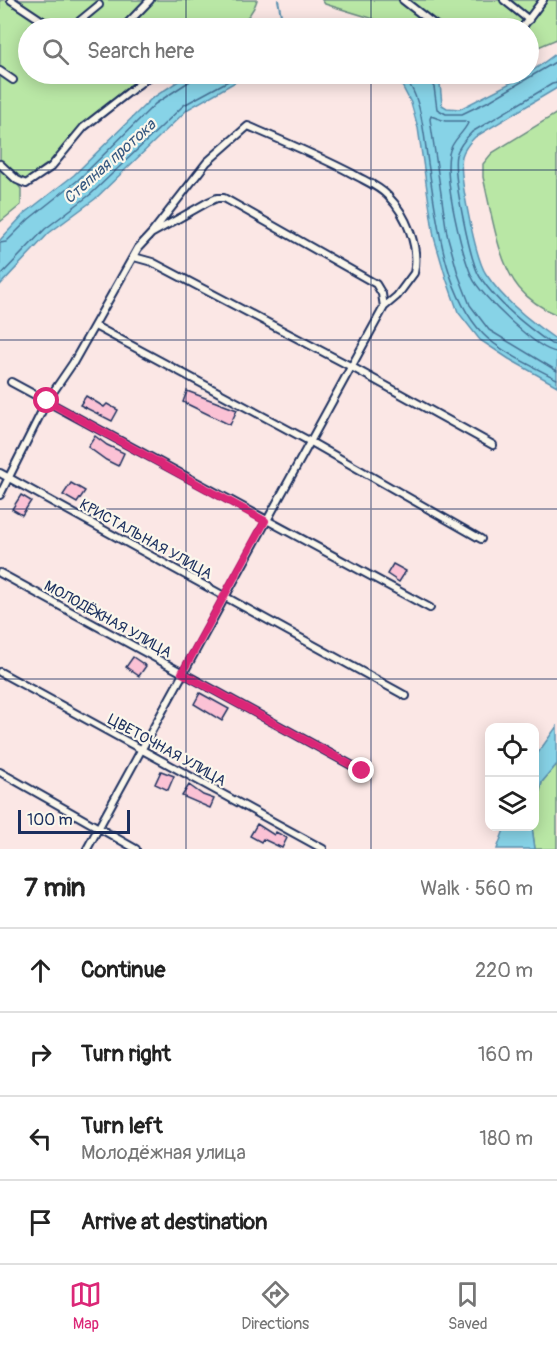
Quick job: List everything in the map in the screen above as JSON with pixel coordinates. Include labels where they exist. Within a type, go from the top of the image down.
[{"type":"street","points":[[11,0],[38,18]]},
{"type":"street","points":[[133,18],[150,0]]},
{"type":"street","points":[[403,0],[426,18]]},
{"type":"street","points":[[504,0],[526,18]]},
{"type":"street","points":[[530,18],[543,0]]},
{"type":"street","points":[[83,18],[99,5]]},
{"type":"street","points":[[0,71],[13,80]]},
{"type":"street","points":[[0,164],[16,180],[26,184],[51,167],[84,127],[139,84]]},
{"type":"street","points":[[0,495],[47,401],[73,363],[134,257],[207,162],[248,126],[334,164],[376,187],[387,195],[398,208],[412,241],[415,268],[397,296],[384,307],[350,366],[311,442],[265,521],[87,849]]},
{"type":"street","points":[[151,234],[208,202],[224,198],[376,284],[382,294],[384,307]]},
{"type":"street","points":[[134,257],[152,262],[350,366],[493,445]]},
{"type":"street","points":[[95,326],[311,442],[480,539]]},
{"type":"street","points":[[10,381],[265,521],[430,608]]},
{"type":"street","name":"КРИСТАЛЬНАЯ УЛИЦА","points":[[0,473],[406,696]]},
{"type":"street","name":"МОЛОДЁЖНАЯ УЛИЦА","points":[[0,573],[362,771]]},
{"type":"street","name":"ЦВЕТОЧНАЯ УЛИЦА","points":[[0,672],[323,849]]},
{"type":"street","points":[[0,772],[136,849]]},
{"type":"green space","points":[[0,0],[257,0],[246,18],[18,18],[18,84],[131,84],[79,128],[51,161],[18,185],[21,189],[21,205],[0,222]]},
{"type":"green space","points":[[322,0],[557,0],[557,39],[539,47],[539,18],[371,18],[325,4]]},
{"type":"green space","points":[[557,113],[557,315],[541,307],[519,288],[506,265],[496,236],[483,177],[483,164],[492,153]]},
{"type":"green space","points":[[557,764],[557,849],[535,849],[533,831],[539,831],[539,796],[542,782]]},
{"type":"water","points":[[557,53],[557,88],[475,137],[463,153],[461,165],[469,216],[482,266],[493,284],[509,302],[557,340],[557,386],[480,340],[458,312],[434,237],[418,128],[411,103],[401,84],[440,84],[442,105],[447,108],[460,109],[509,84],[539,84],[539,66]]},
{"type":"water","name":"Степная протока","points":[[174,84],[232,84],[188,109],[95,199],[49,233],[0,285],[0,240],[24,214],[74,175],[151,99]]},
{"type":"water","points":[[557,726],[557,764],[542,782],[539,796],[539,777],[539,751]]},
{"type":"water","points":[[504,831],[533,831],[535,849],[497,849]]},
{"type":"building","points":[[187,391],[237,410],[230,425],[183,402]]},
{"type":"building","points":[[86,396],[104,407],[107,404],[118,410],[112,421],[80,405]]},
{"type":"building","points":[[95,436],[124,453],[118,466],[88,447]]},
{"type":"building","points":[[71,483],[85,491],[77,503],[63,495]]},
{"type":"building","points":[[21,495],[31,501],[22,515],[12,509]]},
{"type":"building","points":[[393,564],[406,571],[399,582],[387,574]]},
{"type":"building","points":[[133,657],[146,666],[139,676],[126,667]]},
{"type":"building","points":[[200,693],[229,709],[222,721],[194,704]]},
{"type":"building","points":[[161,771],[174,776],[168,790],[155,784]]},
{"type":"building","points":[[189,785],[203,795],[214,799],[210,808],[182,796]]},
{"type":"building","points":[[257,824],[274,835],[276,832],[287,838],[282,848],[250,836]]},
{"type":"waterway","points":[[278,0],[282,18]]},
{"type":"route","points":[[47,401],[265,521],[182,673],[362,771]]}]
